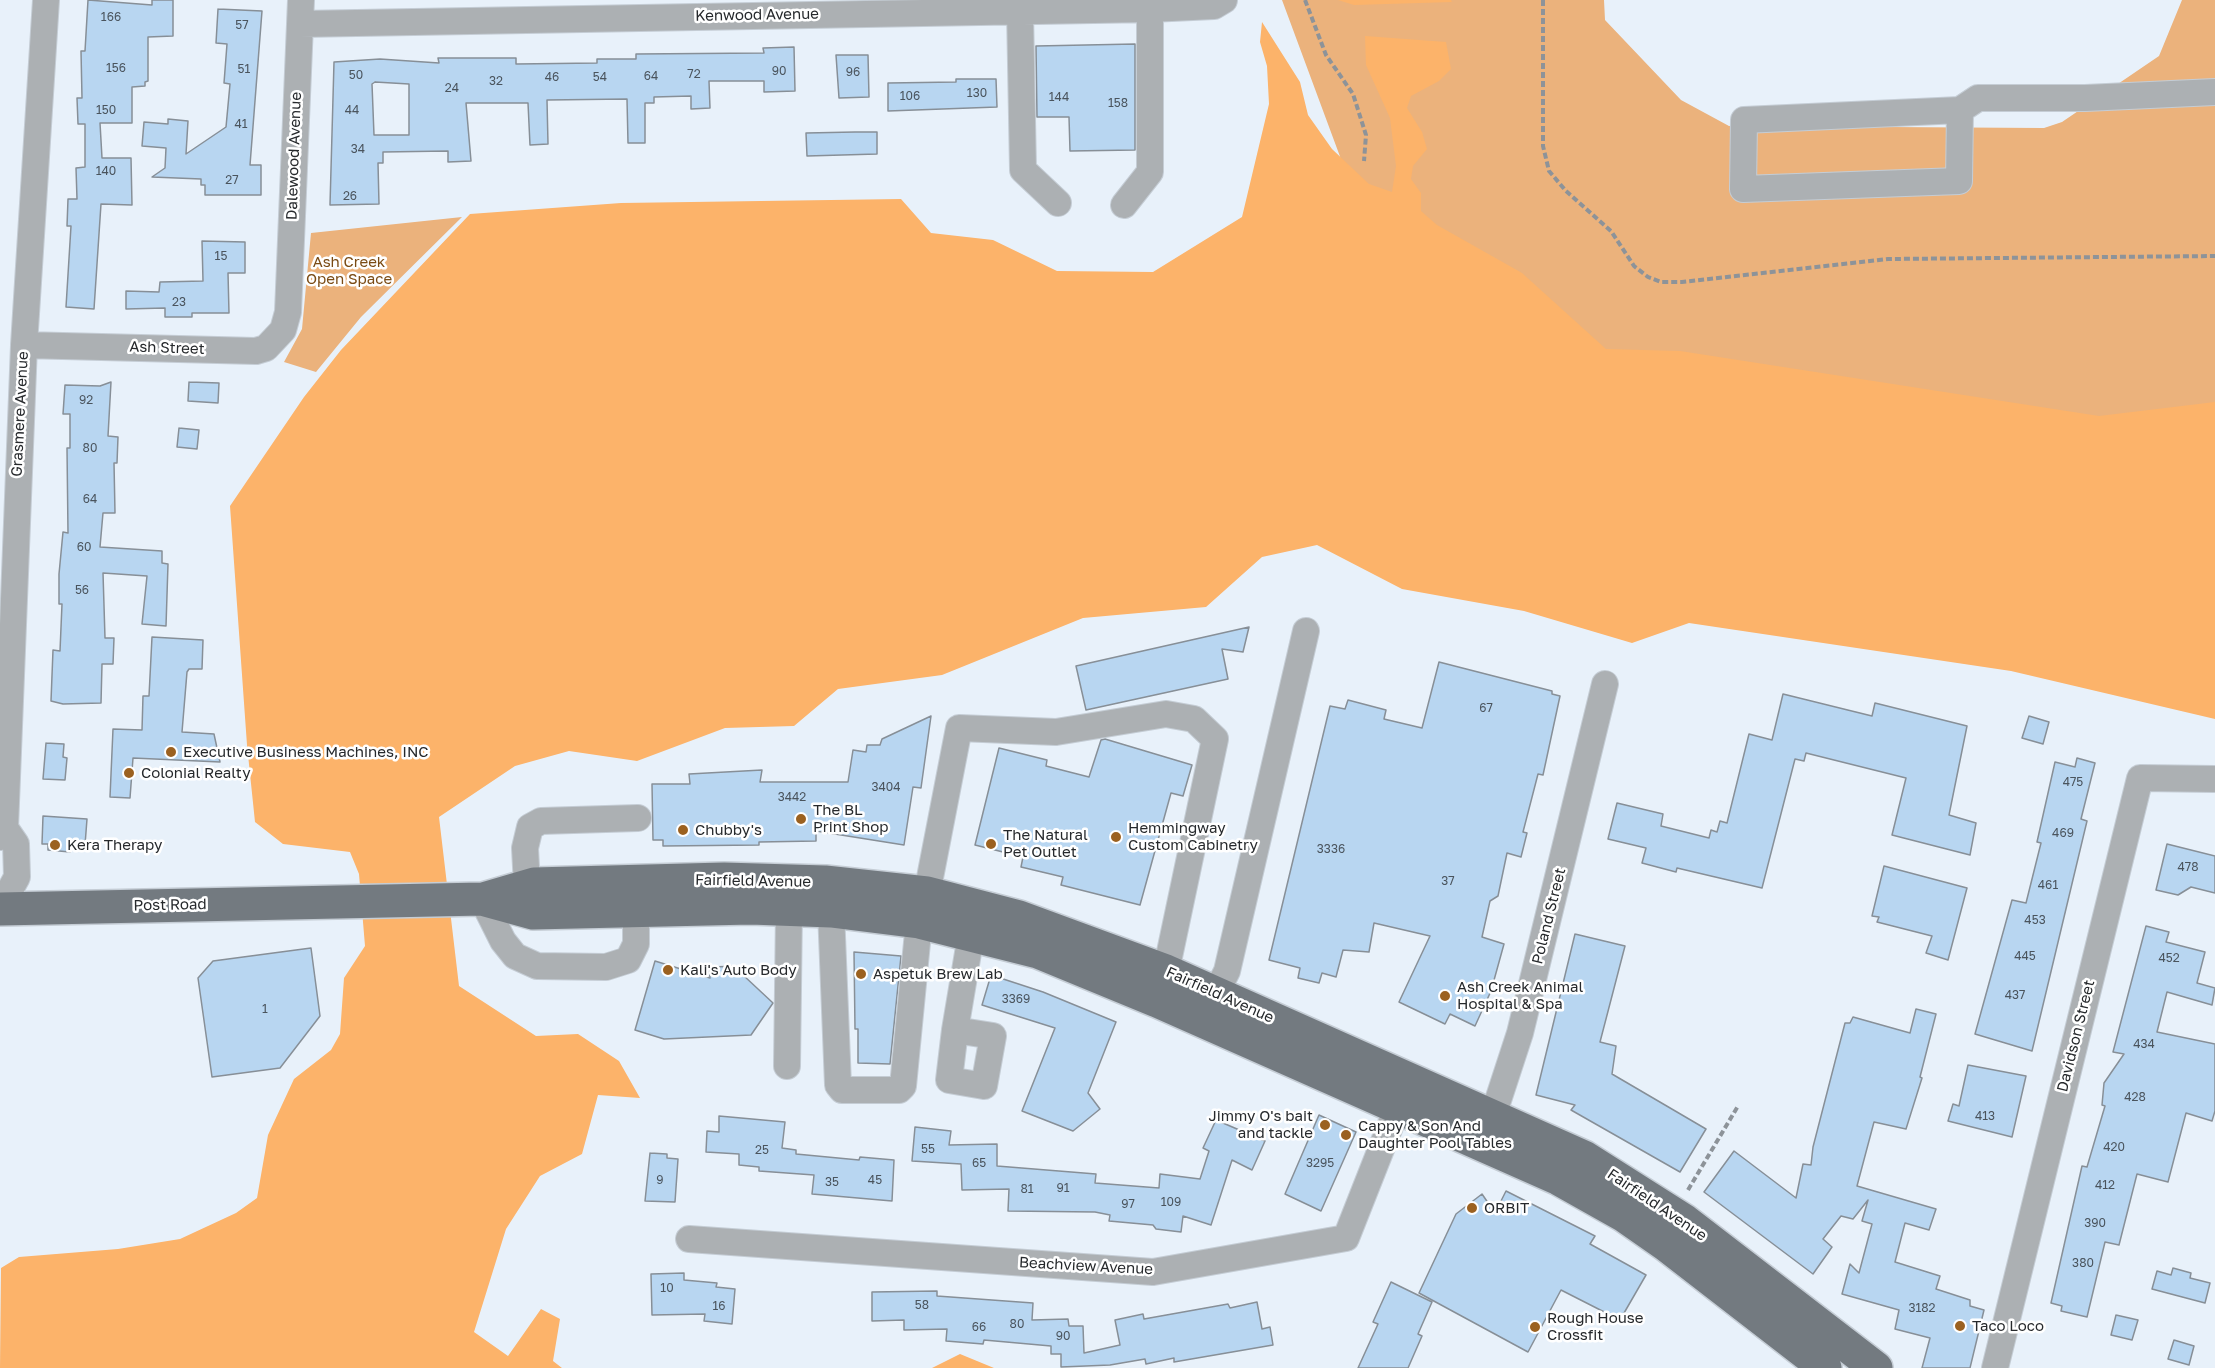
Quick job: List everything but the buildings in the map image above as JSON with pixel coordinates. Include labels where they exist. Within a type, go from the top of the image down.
[{"type":"main road","name":"Fairfield Avenue","points":[[339,902],[473,899],[527,886],[724,879],[825,882],[923,908],[971,935],[1162,986]]},
{"type":"main road","name":"Fairfield Avenue","points":[[473,899],[533,913],[831,911],[923,908],[1019,917],[1162,986],[1488,1131],[1584,1157],[1679,1220],[1857,1362]]},
{"type":"main road","name":"Post Road","points":[[0,908],[339,902]]},
{"type":"main road","name":"Fairfield Avenue","points":[[1679,1220],[1825,1368]]},
{"type":"street","name":"Grasmere Avenue","points":[[0,908],[17,877],[16,844],[3,832],[6,596],[46,0]]},
{"type":"street","name":"Kenwood Avenue","points":[[301,12],[825,7],[1020,11],[1150,9],[1219,3]]},
{"type":"street","points":[[1125,206],[1150,172],[1150,9]]},
{"type":"street","points":[[1020,11],[1023,170],[1058,203]]},
{"type":"street","name":"Dalewood Avenue","points":[[288,312],[301,12]]},
{"type":"street","points":[[1960,110],[1959,181],[1743,189],[1744,120],[1960,110],[1978,98],[2085,98],[2215,92]]},
{"type":"street","name":"Ash Street","points":[[24,345],[256,351],[266,348],[283,330],[288,312]]},
{"type":"street","points":[[1211,1008],[1227,971],[1306,631]]},
{"type":"street","name":"Poland Street","points":[[1488,1131],[1520,1033],[1605,684]]},
{"type":"street","points":[[831,911],[838,1085],[842,1090],[899,1090],[903,1086],[923,908],[959,728],[1056,732],[1166,714],[1194,719],[1215,739],[1162,986]]},
{"type":"street","name":"Davidson Street","points":[[1995,1368],[2140,778],[2215,779]]},
{"type":"street","points":[[527,886],[525,848],[530,827],[541,821],[638,818]]},
{"type":"street","points":[[473,899],[515,956],[537,966],[606,967],[628,960],[636,944],[636,911]]},
{"type":"street","points":[[787,1066],[789,910]]},
{"type":"street","points":[[955,1030],[971,935]]},
{"type":"street","name":"Beachview Avenue","points":[[689,1239],[1153,1272],[1346,1238],[1403,1093]]},
{"type":"path","points":[[1305,0],[1326,55],[1353,94],[1366,135],[1364,161]]},
{"type":"path","points":[[1543,0],[1543,146],[1549,171],[1566,191],[1611,231],[1634,266],[1648,277],[1661,282],[1682,282],[1888,259],[2215,256]]},
{"type":"path","points":[[1679,1220],[1738,1106]]},
{"type":"green space","points":[[1282,0],[1604,0],[1605,20],[1681,100],[1729,126],[2044,128],[2062,122],[2159,56],[2182,0],[2215,0],[2215,553],[1614,407],[1375,251]]},
{"type":"green space","name":"Ash Creek Open Space","points":[[462,217],[361,317],[316,372],[284,362],[302,329],[311,233]]},
{"type":"shaded area","points":[[1338,0],[1451,0],[1452,2],[1354,5]]},
{"type":"shaded area","points":[[1262,22],[1300,82],[1308,115],[1332,149],[1369,184],[1392,192],[1396,166],[1390,118],[1366,65],[1365,36],[1446,42],[1451,69],[1439,81],[1411,96],[1407,108],[1422,132],[1427,149],[1413,166],[1411,179],[1421,193],[1421,211],[1437,225],[1522,273],[1606,349],[1680,351],[2099,416],[2215,402],[2215,719],[2011,671],[1689,623],[1632,643],[1524,611],[1402,589],[1317,545],[1262,557],[1206,607],[1083,618],[942,675],[838,689],[794,726],[725,728],[637,761],[569,751],[515,766],[439,817],[459,986],[536,1036],[578,1034],[619,1061],[640,1098],[598,1095],[582,1154],[540,1176],[506,1229],[474,1332],[508,1356],[541,1309],[560,1319],[553,1361],[562,1368],[0,1368],[1,1268],[19,1257],[118,1249],[180,1239],[236,1213],[257,1198],[268,1135],[294,1079],[331,1050],[340,1034],[344,978],[365,946],[359,874],[350,852],[283,844],[255,822],[247,745],[230,506],[304,397],[341,350],[470,214],[621,203],[901,199],[931,233],[993,240],[1057,271],[1153,272],[1242,217],[1269,104],[1267,66],[1260,42]]},
{"type":"shaded area","points":[[960,1354],[994,1368],[932,1368]]},
{"type":"place","name":"Executive Business Machines, INC","points":[[171,752]]},
{"type":"place","name":"Colonial Realty","points":[[129,773]]},
{"type":"place","name":"The BL Print Shop","points":[[801,819]]},
{"type":"place","name":"Chubby's","points":[[683,830]]},
{"type":"place","name":"Hemmingway Custom Cabinetry","points":[[1116,837]]},
{"type":"place","name":"The Natural Pet Outlet","points":[[991,844]]},
{"type":"place","name":"Kera Therapy","points":[[55,845]]},
{"type":"place","name":"Kali's Auto Body","points":[[668,970]]},
{"type":"place","name":"Aspetuk Brew Lab","points":[[861,974]]},
{"type":"place","name":"Ash Creek Animal Hospital & Spa","points":[[1445,996]]},
{"type":"place","name":"Jimmy O's bait and tackle","points":[[1325,1125]]},
{"type":"place","name":"Cappy & Son And Daughter Pool Tables","points":[[1346,1135]]},
{"type":"place","name":"ORBIT","points":[[1472,1208]]},
{"type":"place","name":"Taco Loco","points":[[1960,1326]]},
{"type":"place","name":"Rough House Crossfit","points":[[1535,1327]]}]
